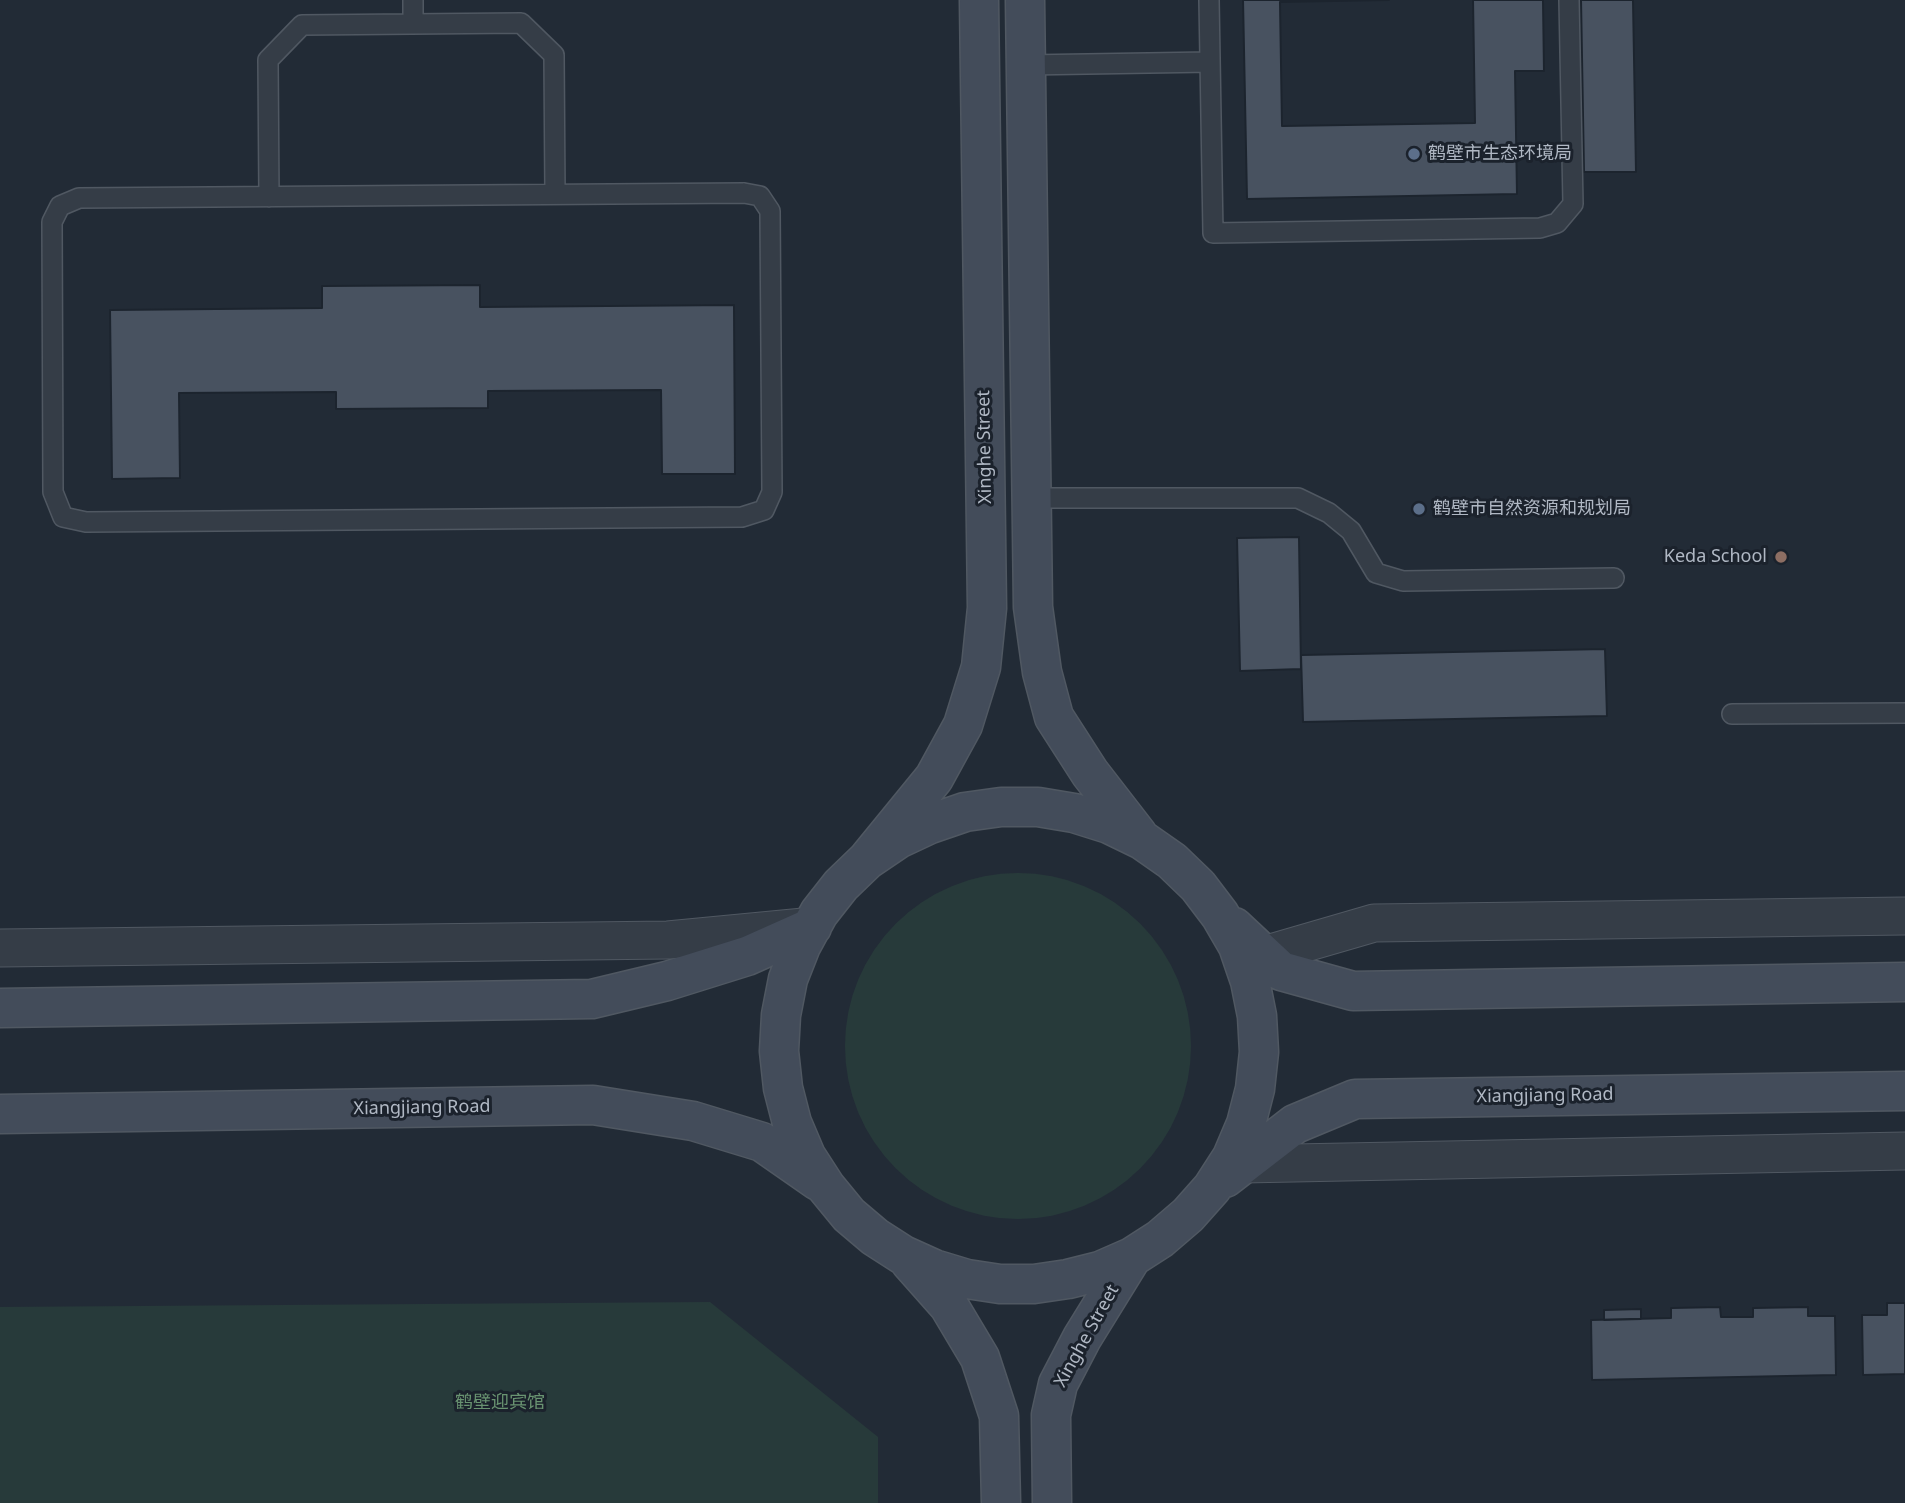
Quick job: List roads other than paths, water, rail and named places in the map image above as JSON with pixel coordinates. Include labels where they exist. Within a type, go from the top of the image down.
[{"type":"main road","name":"Xinghe Street","points":[[867,860],[934,778],[963,725],[981,667],[987,608],[979,0]]},
{"type":"main road","points":[[1025,0],[1033,607],[1042,671],[1054,717],[1090,773],[1142,840]]},
{"type":"main road","points":[[1001,807],[1038,807],[1074,813],[1109,824],[1142,840],[1172,860],[1198,886],[1220,915],[1238,946],[1250,981],[1257,1016],[1259,1052],[1255,1089],[1246,1124],[1232,1157],[1212,1188],[1188,1215],[1160,1239],[1132,1257],[1100,1271],[1034,1284],[1000,1284],[967,1279],[934,1269],[875,1237],[849,1214],[826,1187],[806,1156],[792,1123],[783,1088],[779,1051],[781,1015],[788,979],[801,946],[819,913],[841,885],[867,860],[898,839],[930,824],[965,813],[1001,807]]},
{"type":"main road","points":[[1220,915],[1281,971],[1353,991],[1905,982]]},
{"type":"main road","points":[[0,1008],[592,999],[667,981],[747,956],[812,927]]},
{"type":"main road","name":"Xiangjiang Road","points":[[1212,1188],[1295,1124],[1355,1099],[1905,1091]]},
{"type":"main road","name":"Xiangjiang Road","points":[[0,1114],[593,1105],[693,1121],[762,1142],[826,1187]]},
{"type":"main road","points":[[904,1255],[949,1306],[980,1358],[999,1416],[1001,1503]]},
{"type":"main road","name":"Xinghe Street","points":[[1052,1503],[1051,1415],[1058,1384],[1082,1338],[1132,1257]]},
{"type":"street","points":[[1264,954],[1374,923],[1905,916]]},
{"type":"street","points":[[0,948],[668,940],[812,927]]},
{"type":"street","points":[[1243,1164],[1905,1151]]},
{"type":"lane","points":[[413,0],[413,24]]},
{"type":"lane","points":[[1209,0],[1213,233],[1540,228],[1557,223],[1573,204],[1569,0]]},
{"type":"lane","points":[[269,197],[268,60],[302,25],[521,23],[554,55],[555,194]]},
{"type":"lane","points":[[1026,65],[1210,62]]},
{"type":"lane","points":[[744,193],[760,196],[770,211],[772,492],[764,510],[742,517],[86,522],[63,517],[54,492],[53,478],[52,222],[60,206],[79,198],[269,197],[744,193]]},
{"type":"lane","points":[[1032,498],[1298,498],[1329,513],[1351,531],[1376,573],[1403,581],[1614,578]]},
{"type":"lane","points":[[1732,715],[1905,713]]},
{"type":"place","name":"鹤壁市生态环境局","points":[[1414,154]]},
{"type":"place","name":"鹤壁市自然资源和规划局","points":[[1419,509]]},
{"type":"place","name":"Keda School","points":[[1781,557]]},
{"type":"park label","name":"鹤壁迎宾馆","points":[[500,1403]]}]
